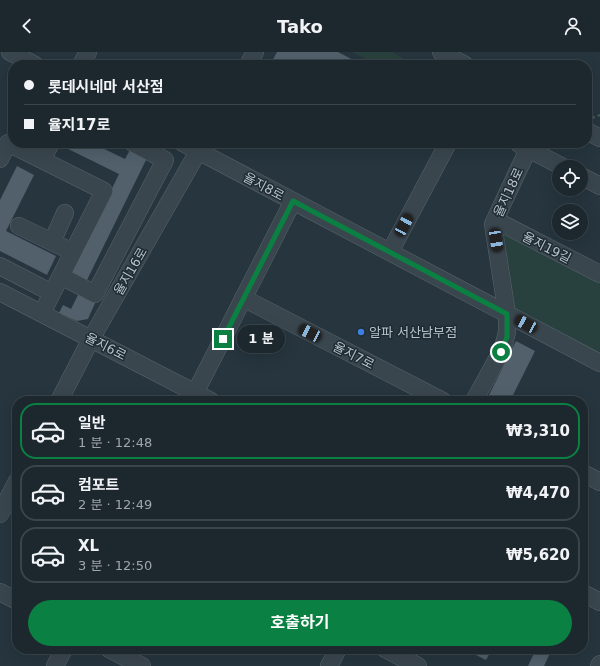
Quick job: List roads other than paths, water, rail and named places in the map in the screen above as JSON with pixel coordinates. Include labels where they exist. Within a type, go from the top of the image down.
[{"type":"street","points":[[10,52],[25,60]]},
{"type":"street","points":[[441,52],[456,60]]},
{"type":"street","points":[[0,159],[8,145]]},
{"type":"street","points":[[21,148],[104,191],[42,313]]},
{"type":"street","points":[[42,160],[49,148]]},
{"type":"street","points":[[61,276],[95,294],[165,160],[143,148]]},
{"type":"street","name":"율지16로","points":[[62,396],[91,339],[200,148]]},
{"type":"street","name":"율지8로","points":[[203,148],[293,201],[600,363]]},
{"type":"street","points":[[390,252],[445,148]]},
{"type":"street","name":"율지18로","points":[[477,396],[504,345],[508,327],[493,225],[525,148]]},
{"type":"street","points":[[531,148],[552,160]]},
{"type":"street","points":[[588,180],[600,186]]},
{"type":"street","points":[[194,396],[293,201]]},
{"type":"street","points":[[52,242],[65,213]]},
{"type":"street","name":"율지19길","points":[[495,220],[600,274]]},
{"type":"street","points":[[19,226],[73,252]]},
{"type":"street","points":[[0,266],[52,293]]},
{"type":"street","name":"율지6로","points":[[0,292],[91,339],[191,396]]},
{"type":"street","name":"율지7로","points":[[243,298],[433,396]]},
{"type":"street","points":[[588,476],[600,482]]},
{"type":"street","points":[[0,514],[12,491]]},
{"type":"street","points":[[0,592],[12,598]]},
{"type":"street","points":[[588,596],[600,602]]},
{"type":"street","points":[[55,666],[61,654]]},
{"type":"street","points":[[119,654],[142,666]]},
{"type":"street","points":[[329,666],[335,654]]},
{"type":"street","points":[[395,654],[418,666]]},
{"type":"place","name":"알파 서산남부점","points":[[361,332]]}]
